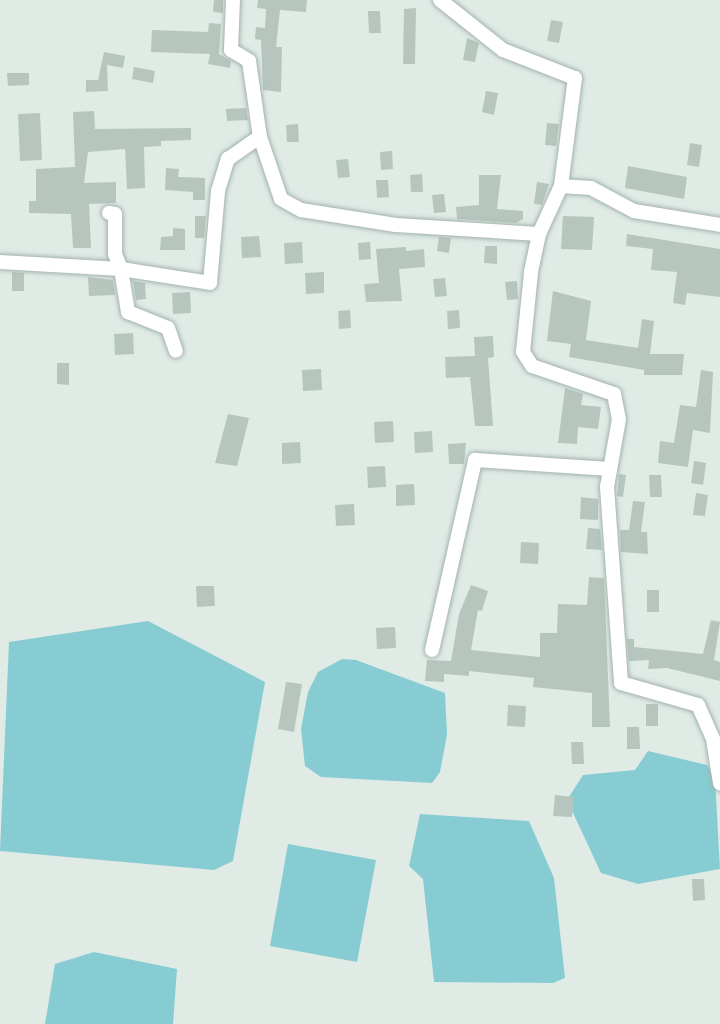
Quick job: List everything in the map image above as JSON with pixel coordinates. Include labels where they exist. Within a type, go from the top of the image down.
[{"type":"street","points":[[233,0],[232,50],[249,61],[260,137],[281,199],[301,210],[409,226],[539,234]]},
{"type":"street","points":[[440,0],[503,50],[575,78],[561,186],[539,234],[523,352],[532,366],[614,394],[619,419],[610,469],[610,573],[621,683],[698,705],[713,739],[720,783]]},
{"type":"street","points":[[0,262],[121,269],[210,282],[218,191],[228,159],[260,137]]},
{"type":"street","points":[[561,186],[591,188],[634,211],[720,225]]},
{"type":"street","points":[[108,213],[115,214],[115,254],[121,269],[128,312],[168,328],[176,351]]},
{"type":"street","points":[[432,650],[475,460],[610,469]]},
{"type":"water","points":[[148,621],[265,682],[233,861],[214,870],[0,851],[9,642]]},
{"type":"water","points":[[342,659],[356,660],[445,693],[447,735],[440,772],[432,783],[321,777],[305,766],[301,729],[308,692],[318,672]]},
{"type":"water","points":[[648,751],[707,765],[715,779],[720,869],[638,884],[601,873],[567,800],[583,775],[635,770]]},
{"type":"water","points":[[420,814],[529,821],[554,878],[565,978],[553,983],[434,982],[423,879],[409,866]]},
{"type":"water","points":[[288,844],[376,860],[357,962],[270,946]]},
{"type":"water","points":[[94,952],[177,969],[173,1024],[45,1024],[55,964]]},
{"type":"building","points":[[214,0],[223,0],[223,13],[213,12]]},
{"type":"building","points":[[258,0],[307,0],[306,12],[280,10],[276,47],[282,47],[281,92],[263,90],[261,40],[255,39],[256,27],[265,28],[266,9],[257,8]]},
{"type":"building","points":[[416,8],[415,64],[403,64],[404,9]]},
{"type":"building","points":[[368,11],[380,11],[381,33],[369,33]]},
{"type":"building","points":[[551,20],[563,22],[559,43],[547,41]]},
{"type":"building","points":[[209,23],[221,24],[219,54],[231,61],[230,68],[208,64],[210,54],[151,52],[152,30],[208,32]]},
{"type":"building","points":[[467,38],[479,43],[475,62],[463,60]]},
{"type":"building","points":[[104,52],[125,56],[123,68],[107,65],[108,91],[86,92],[86,80],[98,80]]},
{"type":"building","points":[[134,67],[155,71],[153,83],[132,79]]},
{"type":"building","points":[[7,73],[29,73],[29,85],[8,86]]},
{"type":"building","points":[[486,91],[498,93],[494,115],[482,112]]},
{"type":"building","points":[[246,108],[248,120],[227,121],[226,109]]},
{"type":"building","points":[[94,111],[95,129],[191,128],[191,140],[161,141],[161,146],[144,147],[145,188],[127,189],[125,149],[88,152],[84,183],[116,182],[116,203],[89,204],[91,248],[73,248],[71,214],[29,213],[29,201],[36,201],[36,169],[75,167],[73,112]]},
{"type":"building","points":[[40,113],[42,160],[20,161],[18,114]]},
{"type":"building","points":[[547,123],[559,124],[556,146],[545,145]]},
{"type":"building","points":[[298,124],[299,142],[287,142],[286,125]]},
{"type":"building","points":[[690,143],[702,145],[699,167],[687,165]]},
{"type":"building","points":[[392,151],[393,169],[381,170],[380,152]]},
{"type":"building","points":[[348,159],[350,177],[338,178],[336,160]]},
{"type":"building","points":[[628,166],[687,177],[684,199],[625,188]]},
{"type":"building","points":[[166,168],[179,169],[178,177],[205,178],[205,200],[193,200],[193,192],[165,190]]},
{"type":"building","points":[[422,174],[423,192],[411,192],[410,175]]},
{"type":"building","points":[[479,175],[501,175],[497,209],[523,211],[523,219],[516,223],[457,219],[456,207],[479,205]]},
{"type":"building","points":[[376,180],[388,180],[389,197],[377,198]]},
{"type":"building","points":[[537,182],[549,184],[542,205],[534,204]]},
{"type":"building","points":[[444,194],[446,212],[434,213],[432,195]]},
{"type":"building","points":[[195,216],[206,216],[204,238],[195,238]]},
{"type":"building","points":[[563,216],[594,217],[592,250],[561,249]]},
{"type":"building","points":[[173,228],[185,229],[185,250],[160,250],[161,237],[173,236]]},
{"type":"building","points":[[627,234],[720,249],[720,297],[687,293],[685,305],[673,303],[677,272],[651,270],[653,249],[626,246]]},
{"type":"building","points":[[259,236],[261,257],[242,258],[241,237]]},
{"type":"building","points":[[439,237],[451,238],[449,253],[437,251]]},
{"type":"building","points":[[302,242],[303,263],[285,264],[284,243]]},
{"type":"building","points":[[370,242],[371,259],[359,260],[358,243]]},
{"type":"building","points":[[485,246],[497,246],[497,264],[484,263]]},
{"type":"building","points":[[406,247],[406,251],[424,249],[425,267],[399,269],[402,301],[366,302],[364,284],[379,283],[376,249]]},
{"type":"building","points":[[12,272],[24,273],[24,291],[12,291]]},
{"type":"building","points":[[324,272],[324,293],[306,294],[305,273]]},
{"type":"building","points":[[88,277],[113,280],[115,295],[89,296]]},
{"type":"building","points":[[445,278],[447,296],[435,297],[433,279]]},
{"type":"building","points":[[133,281],[145,283],[146,299],[136,300]]},
{"type":"building","points":[[517,281],[518,299],[507,300],[505,282]]},
{"type":"building","points":[[553,291],[591,301],[586,340],[638,348],[642,319],[654,321],[650,354],[684,354],[682,375],[644,375],[644,370],[569,357],[571,344],[547,341]]},
{"type":"building","points":[[190,292],[191,313],[173,314],[172,293]]},
{"type":"building","points":[[350,310],[351,328],[339,329],[338,311]]},
{"type":"building","points":[[459,310],[460,328],[448,329],[447,311]]},
{"type":"building","points":[[133,333],[134,354],[115,355],[114,334]]},
{"type":"building","points":[[493,336],[494,357],[488,358],[493,426],[475,426],[470,377],[446,378],[445,357],[475,356],[474,337]]},
{"type":"building","points":[[57,363],[69,363],[69,385],[57,384]]},
{"type":"building","points":[[321,369],[322,390],[303,391],[302,370]]},
{"type":"building","points":[[701,370],[713,372],[710,433],[693,430],[688,467],[658,463],[660,441],[674,443],[680,405],[696,407]]},
{"type":"building","points":[[565,388],[583,394],[581,405],[601,407],[598,429],[578,427],[577,444],[558,443]]},
{"type":"building","points":[[228,414],[249,418],[237,466],[215,463]]},
{"type":"building","points":[[393,421],[394,442],[375,443],[374,422]]},
{"type":"building","points":[[432,431],[433,452],[415,453],[414,432]]},
{"type":"building","points":[[300,442],[301,463],[282,464],[282,443]]},
{"type":"building","points":[[466,443],[464,464],[449,464],[448,444]]},
{"type":"building","points":[[694,461],[706,463],[703,485],[691,483]]},
{"type":"building","points":[[385,466],[386,487],[368,488],[367,467]]},
{"type":"building","points":[[619,474],[626,475],[623,497],[617,496]]},
{"type":"building","points":[[649,475],[661,475],[662,497],[650,497]]},
{"type":"building","points":[[414,484],[415,505],[396,506],[396,485]]},
{"type":"building","points":[[696,493],[708,495],[705,516],[693,515]]},
{"type":"building","points":[[581,497],[598,499],[598,520],[580,519]]},
{"type":"building","points":[[633,501],[645,502],[641,532],[647,532],[648,554],[621,552],[620,530],[629,530]]},
{"type":"building","points":[[354,504],[355,525],[336,526],[335,505]]},
{"type":"building","points":[[588,528],[600,529],[602,550],[586,549]]},
{"type":"building","points":[[521,542],[539,543],[538,564],[520,563]]},
{"type":"building","points":[[589,577],[604,578],[610,727],[592,727],[592,693],[533,687],[534,678],[469,671],[469,676],[444,674],[444,682],[425,681],[427,660],[451,661],[459,614],[471,585],[488,591],[482,611],[478,610],[471,650],[540,657],[540,633],[557,633],[558,604],[587,605]]},
{"type":"building","points":[[196,586],[214,586],[215,606],[197,607]]},
{"type":"building","points":[[647,590],[659,590],[659,612],[647,612]]},
{"type":"building","points":[[711,620],[720,622],[714,660],[720,662],[720,681],[667,668],[648,669],[649,660],[629,661],[627,639],[634,639],[634,647],[703,654]]},
{"type":"building","points":[[395,627],[396,648],[377,649],[376,628]]},
{"type":"building","points":[[286,682],[302,684],[294,732],[278,729]]},
{"type":"building","points":[[646,704],[658,704],[658,726],[646,726]]},
{"type":"building","points":[[508,705],[526,706],[525,727],[507,726]]},
{"type":"building","points":[[627,727],[639,727],[640,749],[627,749]]},
{"type":"building","points":[[571,742],[583,742],[584,764],[572,764]]},
{"type":"building","points":[[555,795],[574,797],[572,817],[553,816]]},
{"type":"building","points":[[692,879],[704,879],[705,900],[693,901]]}]
